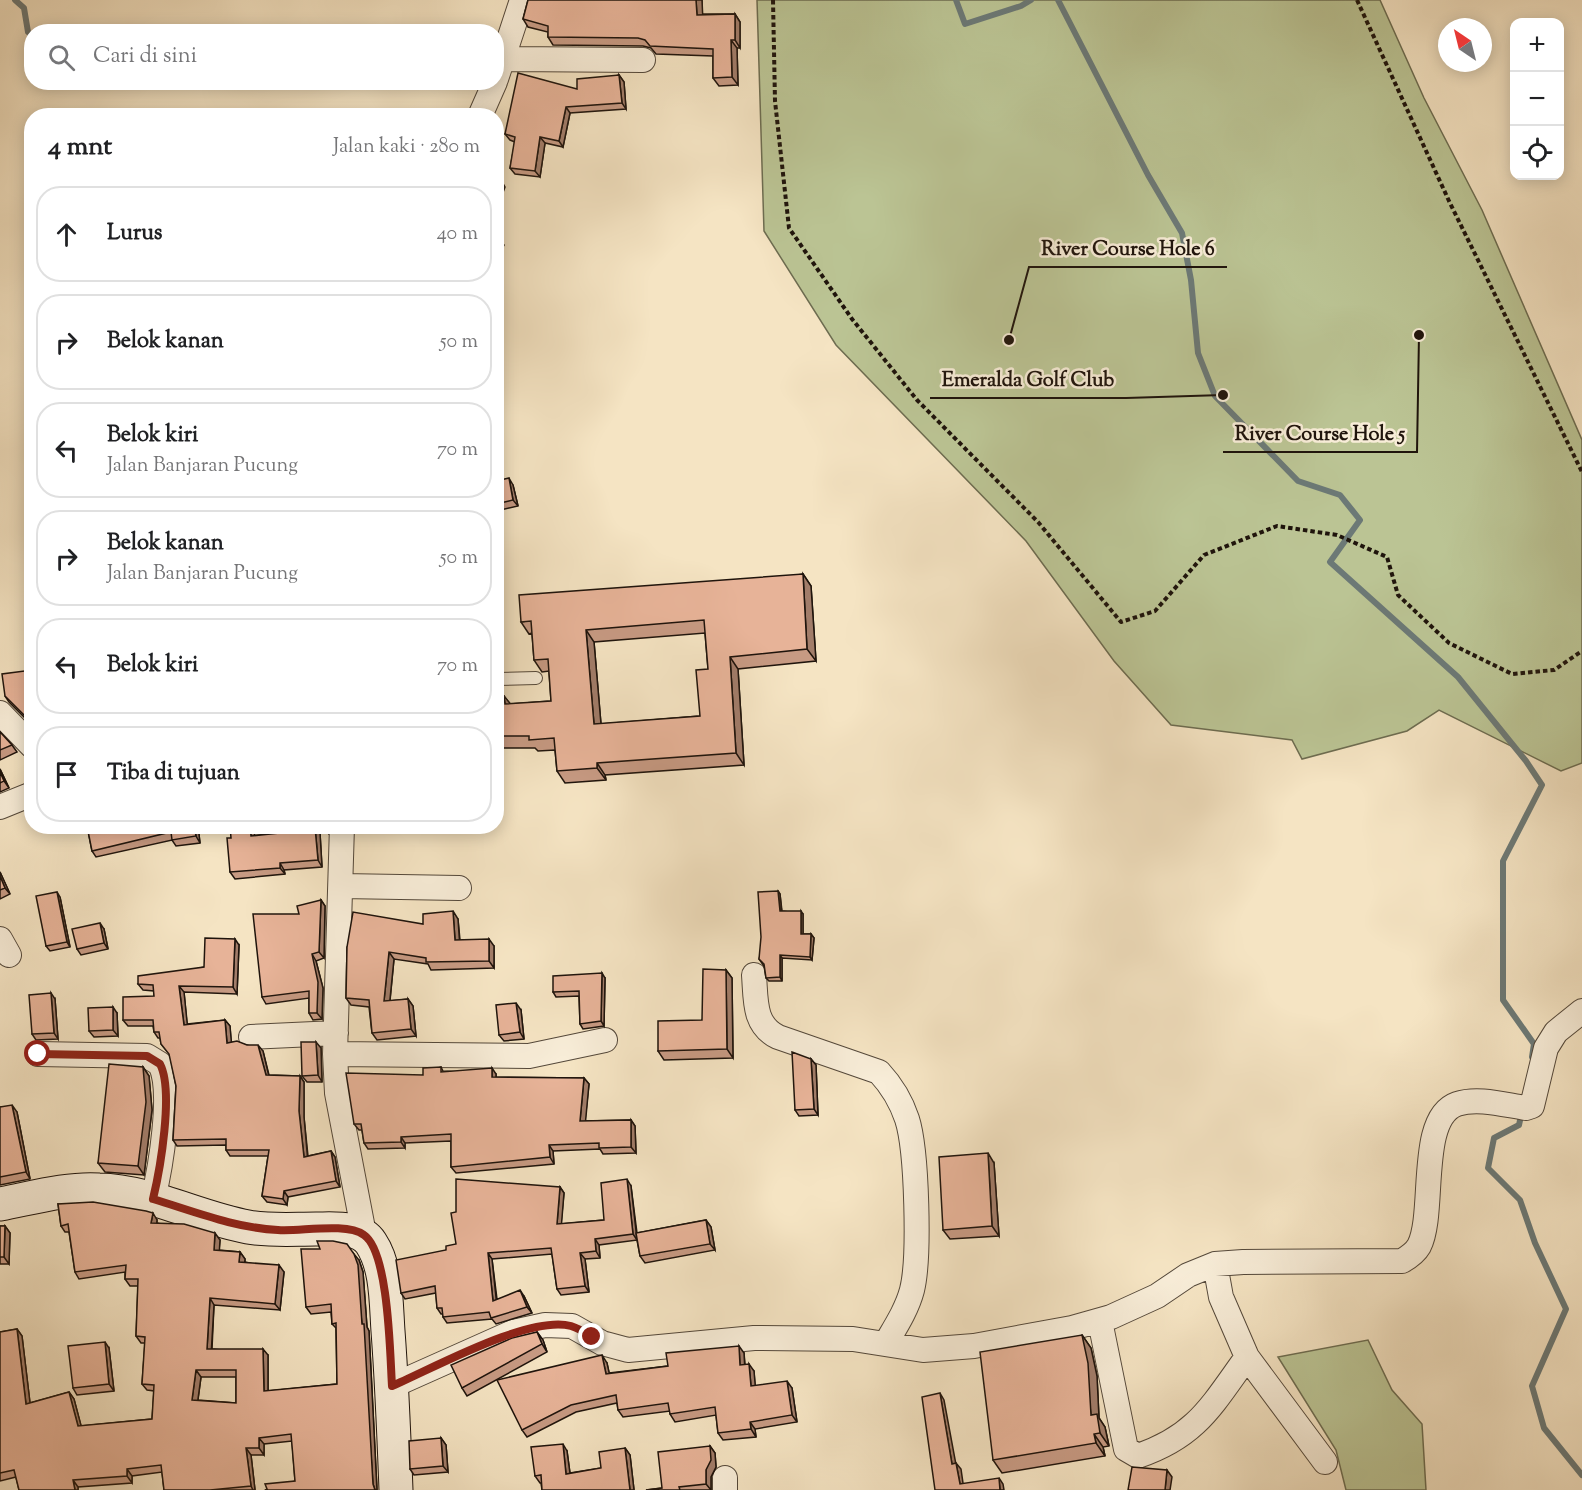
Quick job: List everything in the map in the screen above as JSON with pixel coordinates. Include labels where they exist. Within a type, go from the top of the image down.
[{"type":"street","points":[[504,55],[522,0]]},
{"type":"street","points":[[504,72],[643,60]]},
{"type":"street","points":[[483,108],[491,90]]},
{"type":"street","points":[[0,713],[24,738]]},
{"type":"street","points":[[0,807],[24,797]]},
{"type":"street","points":[[342,834],[335,1043],[337,1093],[364,1234],[379,1261],[384,1288],[392,1386],[396,1490]]},
{"type":"street","points":[[342,886],[459,888]]},
{"type":"street","points":[[754,975],[758,1014],[770,1032],[879,1072],[891,1085],[908,1121],[916,1223],[915,1273],[904,1311],[886,1344]]},
{"type":"street","points":[[392,1386],[513,1332],[545,1324],[572,1326],[602,1343],[628,1350],[754,1338],[853,1339],[923,1350],[974,1346],[1100,1321],[1157,1296],[1188,1275],[1215,1264],[1358,1260],[1391,1263],[1412,1255],[1422,1237],[1432,1147],[1440,1118],[1445,1111],[1458,1104],[1489,1102],[1526,1108],[1533,1104],[1537,1075],[1552,1037],[1582,1011]]},
{"type":"street","points":[[251,1037],[529,1056],[605,1040]]},
{"type":"street","points":[[38,1054],[147,1056],[160,1064],[164,1078],[164,1135],[153,1199]]},
{"type":"street","points":[[0,1204],[54,1193],[99,1190],[153,1199],[247,1227],[279,1230],[350,1230],[364,1234]]},
{"type":"street","points":[[1215,1264],[1221,1297],[1247,1357],[1325,1462]]},
{"type":"street","points":[[1100,1321],[1126,1449],[1138,1456],[1174,1442],[1198,1423],[1247,1357]]},
{"type":"lane","points":[[504,679],[536,678]]},
{"type":"path","points":[[773,0],[775,101],[789,228],[852,319],[917,400],[1038,522],[1121,622],[1155,611],[1204,555],[1277,526],[1337,535],[1363,544],[1387,557],[1398,595],[1449,643],[1512,674],[1554,670],[1582,651]]},
{"type":"path","points":[[1357,0],[1464,233],[1582,472]]},
{"type":"green space","points":[[757,0],[1380,0],[1424,98],[1482,210],[1582,440],[1582,763],[1561,771],[1439,710],[1407,731],[1302,759],[1292,740],[1171,725],[1114,661],[1026,541],[836,345],[764,231]]},
{"type":"green space","points":[[1368,1340],[1392,1390],[1422,1424],[1426,1490],[1346,1490],[1336,1450],[1278,1357]]},
{"type":"building","points":[[528,0],[696,0],[697,15],[735,14],[735,40],[731,40],[732,77],[713,78],[713,49],[650,46],[645,40],[638,38],[548,37],[548,26],[523,19]]},
{"type":"building","points":[[518,73],[577,89],[577,79],[619,75],[622,103],[566,107],[559,141],[540,137],[535,171],[510,168],[515,137],[505,134]]},
{"type":"building","points":[[509,478],[513,500],[504,502],[504,479]]},
{"type":"building","points":[[803,574],[807,649],[730,657],[736,753],[597,763],[597,768],[557,771],[554,738],[529,740],[529,736],[504,736],[504,696],[505,704],[551,701],[548,659],[534,660],[531,621],[521,622],[519,595]],"holes":[[[704,620],[708,669],[696,670],[700,716],[594,724],[586,630]]]},
{"type":"building","points":[[24,671],[24,715],[5,696],[2,674]]},
{"type":"building","points":[[0,732],[12,745],[0,750]]},
{"type":"building","points":[[89,834],[163,834],[92,851]]},
{"type":"building","points":[[171,834],[196,834],[196,836],[172,840]]},
{"type":"building","points":[[231,834],[251,834],[251,836],[316,834],[318,860],[280,863],[280,868],[230,872],[227,838],[231,838]]},
{"type":"building","points":[[0,876],[5,888],[0,890]]},
{"type":"building","points":[[778,891],[780,911],[801,911],[801,934],[811,934],[810,957],[780,955],[780,977],[766,978],[764,964],[759,959],[761,937],[758,892]]},
{"type":"building","points":[[57,892],[67,942],[46,946],[36,896]]},
{"type":"building","points":[[321,900],[319,952],[312,954],[318,982],[317,1013],[309,1013],[309,991],[262,997],[253,914],[299,914],[297,906]]},
{"type":"building","points":[[453,911],[455,940],[489,939],[489,961],[426,962],[426,958],[389,952],[384,1001],[408,999],[411,1029],[372,1033],[369,1000],[346,998],[347,947],[353,912],[423,924],[423,914]]},
{"type":"building","points":[[100,923],[104,943],[77,949],[72,929]]},
{"type":"building","points":[[205,938],[235,939],[233,987],[179,986],[184,1025],[225,1020],[227,1043],[237,1041],[247,1045],[258,1045],[266,1075],[300,1076],[299,1111],[304,1157],[331,1151],[336,1181],[284,1191],[283,1199],[262,1196],[269,1150],[226,1150],[226,1139],[173,1140],[176,1086],[169,1054],[161,1044],[159,1032],[154,1032],[153,1020],[123,1020],[123,997],[154,996],[153,985],[138,984],[138,976],[204,967]]},
{"type":"building","points":[[703,969],[726,970],[727,1049],[658,1051],[658,1021],[702,1020]]},
{"type":"building","points":[[602,973],[601,1021],[580,1024],[579,991],[553,992],[553,976]]},
{"type":"building","points":[[51,993],[54,1033],[32,1034],[29,995]]},
{"type":"building","points":[[516,1003],[520,1032],[499,1035],[496,1005]]},
{"type":"building","points":[[113,1007],[113,1030],[89,1031],[88,1008]]},
{"type":"building","points":[[301,1042],[316,1042],[318,1075],[302,1076]]},
{"type":"building","points":[[792,1052],[811,1059],[814,1109],[795,1110]]},
{"type":"building","points":[[109,1064],[143,1067],[146,1102],[138,1166],[98,1163]]},
{"type":"building","points":[[441,1067],[441,1072],[492,1068],[492,1077],[584,1078],[580,1121],[631,1120],[631,1147],[599,1148],[599,1143],[549,1145],[550,1157],[451,1167],[451,1134],[401,1137],[401,1142],[364,1143],[361,1124],[354,1124],[346,1073],[423,1075],[423,1068]]},
{"type":"building","points":[[12,1105],[26,1172],[0,1177],[0,1107]]},
{"type":"building","points":[[988,1153],[992,1226],[943,1230],[939,1157]]},
{"type":"building","points":[[456,1179],[560,1187],[557,1224],[604,1220],[601,1183],[627,1179],[633,1234],[595,1239],[596,1251],[580,1253],[585,1286],[557,1289],[551,1248],[488,1253],[493,1301],[520,1290],[527,1307],[491,1318],[489,1312],[443,1317],[442,1308],[437,1308],[435,1286],[401,1293],[396,1260],[446,1250],[446,1246],[456,1244],[451,1213],[456,1212]]},
{"type":"building","points":[[93,1202],[146,1211],[153,1213],[151,1223],[184,1224],[215,1233],[214,1250],[240,1252],[239,1262],[279,1265],[275,1304],[210,1298],[207,1349],[263,1349],[264,1391],[337,1384],[336,1323],[332,1324],[331,1304],[306,1307],[301,1249],[320,1249],[317,1241],[347,1244],[358,1265],[375,1490],[265,1490],[267,1489],[265,1484],[295,1481],[291,1434],[259,1438],[259,1448],[246,1448],[251,1486],[210,1490],[164,1490],[161,1465],[127,1469],[127,1476],[73,1480],[75,1490],[19,1490],[14,1470],[0,1473],[0,1332],[17,1329],[26,1404],[69,1392],[78,1426],[152,1419],[154,1385],[142,1384],[145,1337],[136,1336],[138,1279],[125,1279],[126,1265],[75,1272],[68,1224],[61,1226],[58,1204]],"holes":[[[196,1370],[236,1370],[236,1403],[192,1400]]]},
{"type":"building","points":[[706,1220],[710,1244],[640,1256],[636,1233]]},
{"type":"building","points":[[0,1226],[5,1226],[4,1257],[0,1257]]},
{"type":"building","points":[[537,1332],[542,1344],[462,1388],[451,1365],[512,1338]]},
{"type":"building","points":[[1082,1335],[1088,1363],[1091,1415],[1097,1414],[1100,1433],[1094,1434],[1096,1443],[993,1460],[980,1352]]},
{"type":"building","points":[[105,1342],[109,1384],[73,1388],[68,1346]]},
{"type":"building","points":[[739,1346],[740,1365],[749,1364],[751,1386],[787,1381],[792,1415],[750,1422],[751,1429],[718,1433],[715,1407],[670,1414],[668,1403],[618,1410],[616,1395],[571,1405],[522,1430],[497,1380],[602,1355],[606,1374],[668,1366],[666,1353]]},
{"type":"building","points":[[940,1393],[952,1464],[956,1463],[960,1484],[999,1478],[1000,1490],[935,1490],[922,1397]]},
{"type":"building","points":[[441,1438],[443,1466],[410,1469],[409,1441]]},
{"type":"building","points":[[563,1444],[566,1474],[601,1468],[599,1452],[625,1448],[630,1490],[542,1490],[541,1475],[535,1476],[531,1447]]},
{"type":"building","points":[[710,1446],[711,1460],[706,1470],[706,1484],[679,1487],[680,1490],[646,1490],[662,1488],[658,1452]]},
{"type":"building","points":[[1132,1467],[1167,1470],[1165,1490],[1128,1490]]},
{"type":"waterway","points":[[15,0],[24,8],[27,24]]},
{"type":"waterway","points":[[956,0],[965,24],[1021,6],[1031,0]]},
{"type":"waterway","points":[[1058,0],[1148,175],[1182,233],[1191,280],[1198,353],[1215,396],[1298,481],[1340,495],[1360,520],[1330,562],[1458,677],[1526,761],[1542,785],[1503,861],[1503,1000],[1534,1044],[1532,1057]]},
{"type":"waterway","points":[[1522,1111],[1519,1125],[1494,1138],[1488,1168],[1520,1200],[1535,1243],[1566,1309],[1532,1386],[1544,1428],[1582,1475]]},
{"type":"place","name":"River Course Hole 5","points":[[1419,335]]},
{"type":"place","name":"River Course Hole 6","points":[[1009,340]]},
{"type":"place","name":"Emeralda Golf Club","points":[[1223,395]]},
{"type":"route","points":[[38,1054],[147,1056],[160,1064],[164,1078],[164,1135],[160,1169],[153,1199],[247,1227],[279,1230],[350,1230],[364,1234],[379,1261],[384,1288],[392,1386],[513,1332],[545,1324],[572,1326],[592,1337]]}]
